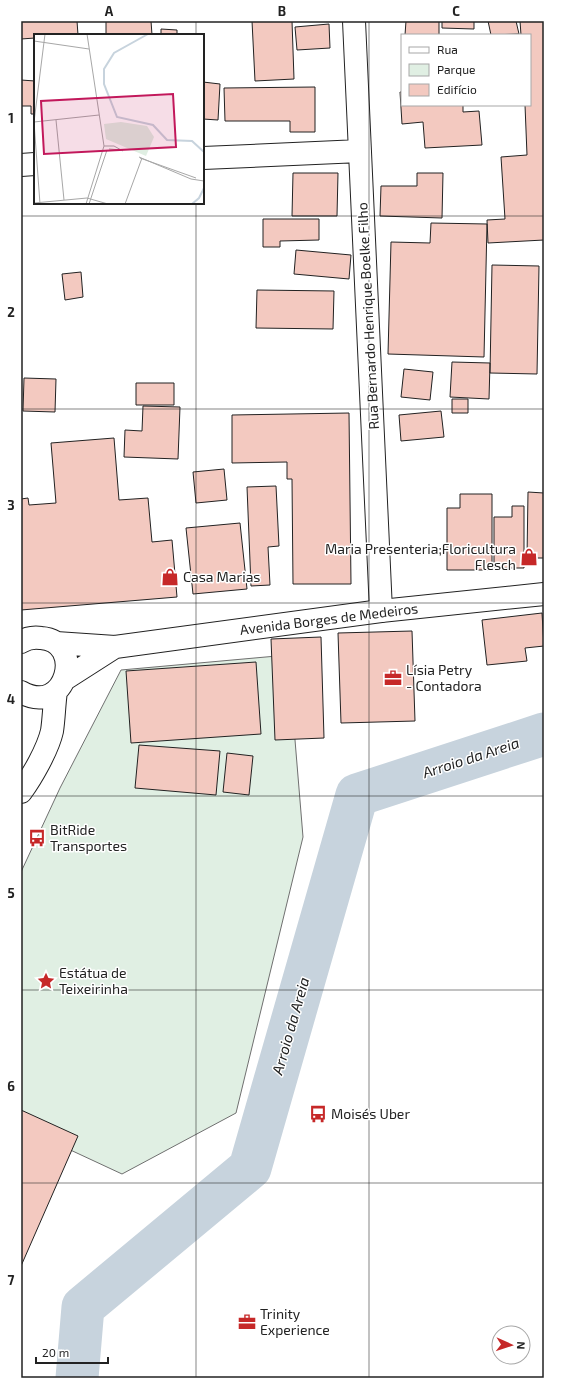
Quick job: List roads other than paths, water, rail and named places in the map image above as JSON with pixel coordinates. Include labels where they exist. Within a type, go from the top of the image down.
[{"type":"main road","name":"Rua Bernardo Henrique Boelke Filho","points":[[354,21],[381,611]]},
{"type":"main road","points":[[204,158],[360,151]]},
{"type":"main road","points":[[21,165],[34,164]]},
{"type":"main road","name":"Avenida Borges de Medeiros","points":[[115,647],[381,611],[544,594]]},
{"type":"main road","points":[[21,642],[34,637],[46,638],[56,643],[115,647]]},
{"type":"main road","points":[[21,792],[28,783],[47,747],[52,731],[60,685],[68,670],[67,660],[62,650],[56,643]]},
{"type":"main road","points":[[21,692],[36,697],[45,696],[115,647]]},
{"type":"waterway","name":"Arroio da Areia","points":[[77,1378],[83,1307],[250,1168],[357,795],[544,734]]},
{"type":"place","name":"Maria Presenteria;Floricultura Flesch","points":[[529,557]]},
{"type":"place","name":"Casa Marias","points":[[170,577]]},
{"type":"place","name":"Lísia Petry - Contadora","points":[[393,678]]},
{"type":"place","name":"BitRide Transportes","points":[[37,838]]},
{"type":"place","name":"Estátua de Teixeirinha","points":[[46,981]]},
{"type":"place","name":"Moisés Uber","points":[[318,1114]]},
{"type":"place","name":"Trinity Experience","points":[[247,1322]]}]
